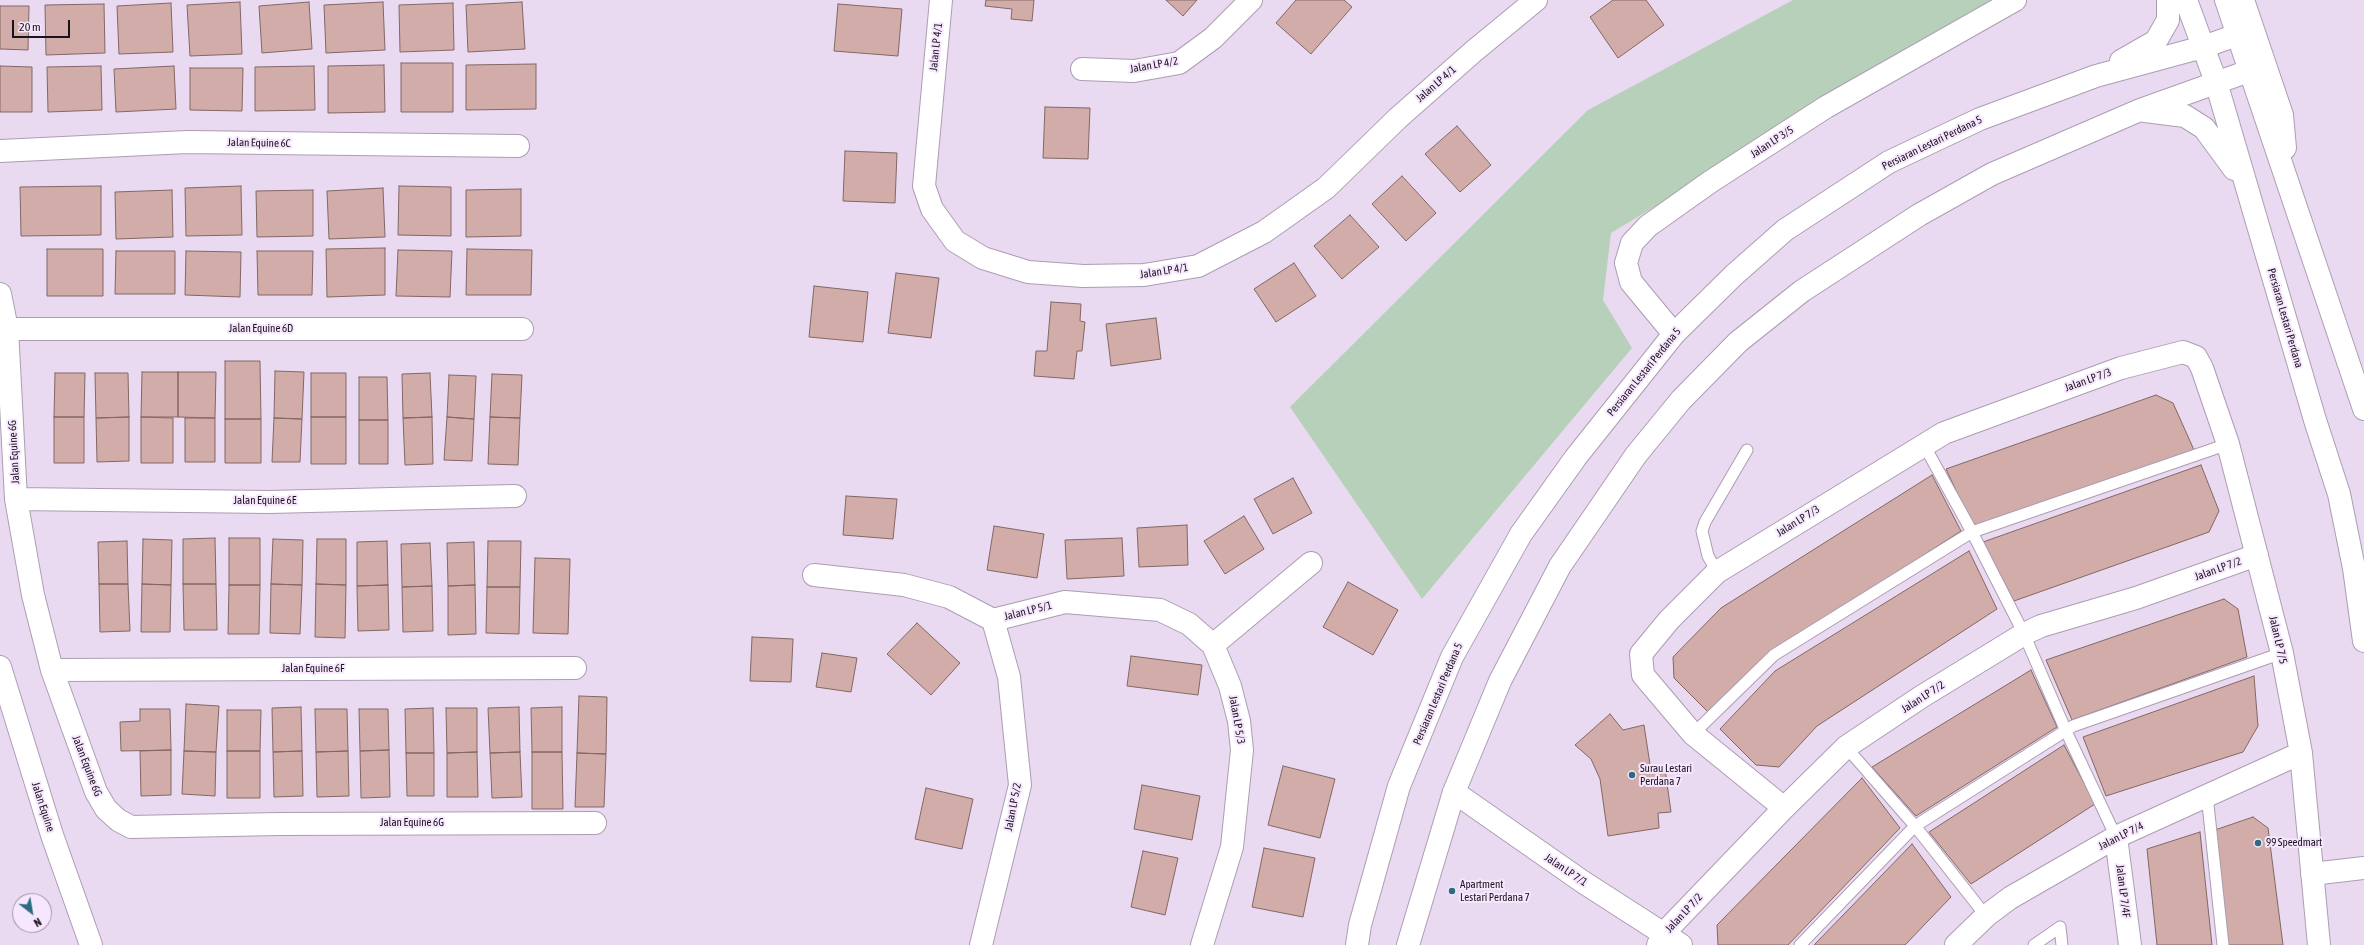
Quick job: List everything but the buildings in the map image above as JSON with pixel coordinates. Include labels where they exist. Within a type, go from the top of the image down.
[{"type":"street","name":"Jalan LP 4/1","points":[[941,0],[924,186],[932,208],[942,226],[955,241],[983,258],[1028,272],[1083,276],[1144,275],[1198,266],[1264,232],[1326,188],[1398,118],[1536,0]]},
{"type":"street","name":"Jalan LP 4/2","points":[[1082,69],[1134,71],[1179,63],[1213,38],[1251,0]]},
{"type":"street","name":"Jalan LP 3/5","points":[[1674,334],[1631,282],[1626,263],[1632,243],[1648,226],[1710,182],[1826,107],[2015,0]]},
{"type":"street","points":[[2096,76],[2156,41],[2168,20],[2168,0]]},
{"type":"street","name":"Persiaran Lestari Perdana","points":[[2186,0],[2216,82],[2315,420],[2339,494],[2354,568],[2364,641]]},
{"type":"street","points":[[2226,0],[2364,409]]},
{"type":"street","points":[[2243,0],[2282,115],[2288,184]]},
{"type":"street","name":"Persiaran Lestari Perdana 5","points":[[1357,945],[1360,925],[1400,786],[1452,657],[1521,534],[1576,457],[1674,334],[1734,275],[1785,230],[1889,162],[1980,119],[2096,76],[2203,47],[2237,34]]},
{"type":"street","points":[[1408,945],[1454,792],[1500,682],[1560,566],[1636,455],[1681,400],[1738,342],[1802,291],[1926,212],[1992,174],[2140,110],[2250,71]]},
{"type":"street","points":[[2140,110],[2185,116],[2204,128],[2218,145],[2247,188]]},
{"type":"street","name":"Jalan Equine 6C","points":[[0,151],[187,142],[518,146]]},
{"type":"street","name":"Jalan Equine 6G","points":[[0,294],[4,329],[16,499],[33,595],[52,670],[96,792],[106,809],[118,820],[131,827],[279,824],[595,823]]},
{"type":"street","name":"Jalan Equine 6D","points":[[4,329],[522,329]]},
{"type":"street","name":"Jalan LP 7/5","points":[[2183,352],[2196,357],[2202,368],[2228,444],[2282,653],[2300,753],[2319,945]]},
{"type":"street","name":"Jalan LP 7/3","points":[[1784,808],[1693,734],[1643,675],[1641,654],[1669,620],[1717,572],[1944,433],[2121,368],[2183,352]]},
{"type":"street","name":"Jalan Equine 6E","points":[[16,499],[269,502],[515,496]]},
{"type":"street","name":"Jalan LP 7/2","points":[[1667,941],[1784,808],[1846,747],[1921,697],[2024,634],[2042,626],[2136,598],[2257,554]]},
{"type":"street","points":[[1213,645],[1311,562]]},
{"type":"street","name":"Jalan LP 5/1","points":[[814,575],[904,584],[949,597],[992,620],[1065,602],[1160,610],[1189,624],[1213,645]]},
{"type":"street","name":"Jalan LP 5/2","points":[[981,945],[1020,785],[1009,677],[992,620]]},
{"type":"street","name":"Jalan LP 5/3","points":[[1202,945],[1232,847],[1242,750],[1239,721],[1230,686],[1213,645]]},
{"type":"street","name":"Jalan Equine","points":[[0,667],[52,835],[91,945]]},
{"type":"street","name":"Jalan Equine 6F","points":[[52,670],[575,668]]},
{"type":"street","name":"Jalan LP 7/4","points":[[1956,945],[1986,916],[2010,898],[2116,837],[2300,753]]},
{"type":"street","name":"Jalan LP 7/1","points":[[1454,792],[1667,941]]},
{"type":"street","name":"Jalan LP 7/4F","points":[[2116,837],[2130,945]]},
{"type":"street","points":[[2312,874],[2364,868]]},
{"type":"lane","points":[[1693,734],[1774,655],[1972,532],[2228,444]]},
{"type":"lane","points":[[1924,445],[1972,532],[2024,634],[2066,731],[2116,837]]},
{"type":"lane","points":[[1717,572],[1708,556],[1702,531],[1704,522],[1747,450]]},
{"type":"lane","points":[[1800,945],[1915,826],[2073,726],[2282,653]]},
{"type":"lane","points":[[1846,747],[1915,826],[1986,916]]},
{"type":"lane","points":[[2207,795],[2223,945]]},
{"type":"lane","points":[[2034,945],[2060,927],[2062,945]]},
{"type":"green space","points":[[1793,0],[1996,0],[1611,233],[1603,300],[1632,348],[1422,599],[1290,407],[1588,110]]},
{"type":"place","name":"Surau Lestari Perdana 7","points":[[1632,775]]},
{"type":"place","name":"99 Speedmart","points":[[2258,843]]},
{"type":"place","name":"Apartment Lestari Perdana 7","points":[[1452,891]]}]
